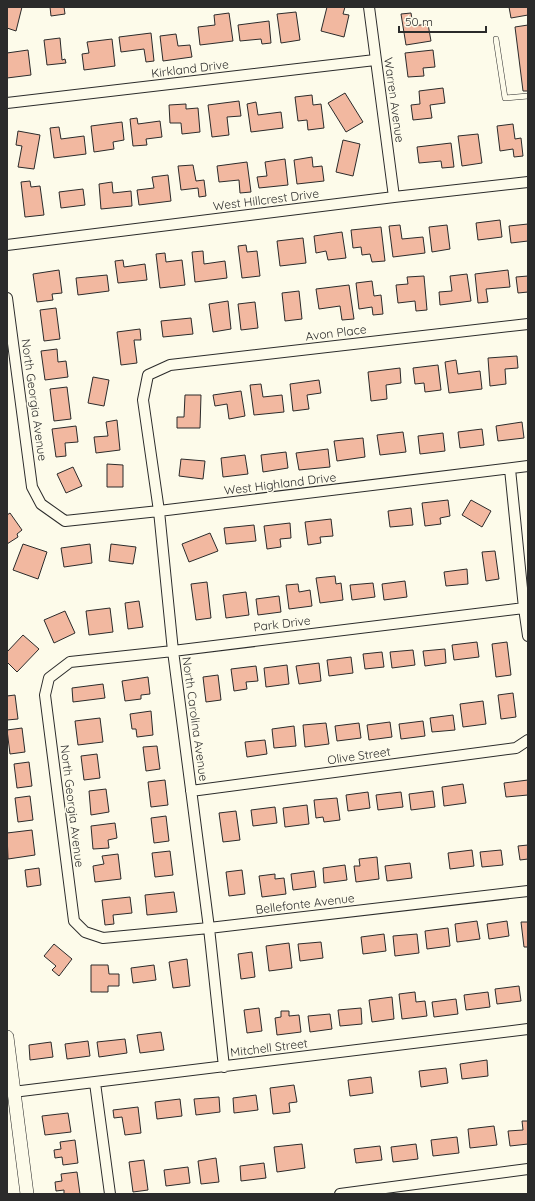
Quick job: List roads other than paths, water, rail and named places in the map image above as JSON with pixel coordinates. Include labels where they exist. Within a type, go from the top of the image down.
[{"type":"street","name":"Warren Avenue","points":[[368,7],[394,197]]},
{"type":"street","name":"Kirkland Drive","points":[[7,103],[375,60]]},
{"type":"street","name":"West Hillcrest Drive","points":[[7,244],[528,182]]},
{"type":"street","name":"North Georgia Avenue","points":[[7,298],[32,487],[41,504]]},
{"type":"street","name":"Avon Place","points":[[148,375],[170,365],[528,324]]},
{"type":"street","name":"North Carolina Avenue","points":[[148,375],[144,400],[159,511],[172,651],[192,791],[224,1067]]},
{"type":"street","name":"West Highland Drive","points":[[41,504],[65,521],[528,466]]},
{"type":"street","points":[[510,469],[528,636]]},
{"type":"street","name":"Park Drive","points":[[49,678],[70,662],[524,608]]},
{"type":"street","name":"North Georgia Avenue","points":[[49,678],[45,695],[74,921],[86,932]]},
{"type":"street","name":"Olive Street","points":[[192,791],[516,748],[528,740]]},
{"type":"street","name":"Bellefonte Avenue","points":[[86,932],[103,938],[209,928],[528,891]]},
{"type":"street","name":"Mitchell Street","points":[[14,1092],[528,1029]]},
{"type":"street","points":[[7,1037],[27,1194]]},
{"type":"street","points":[[95,1083],[110,1194]]},
{"type":"street","points":[[340,1194],[381,1191],[528,1169]]},
{"type":"lane","points":[[496,39],[505,98],[528,96]]}]
